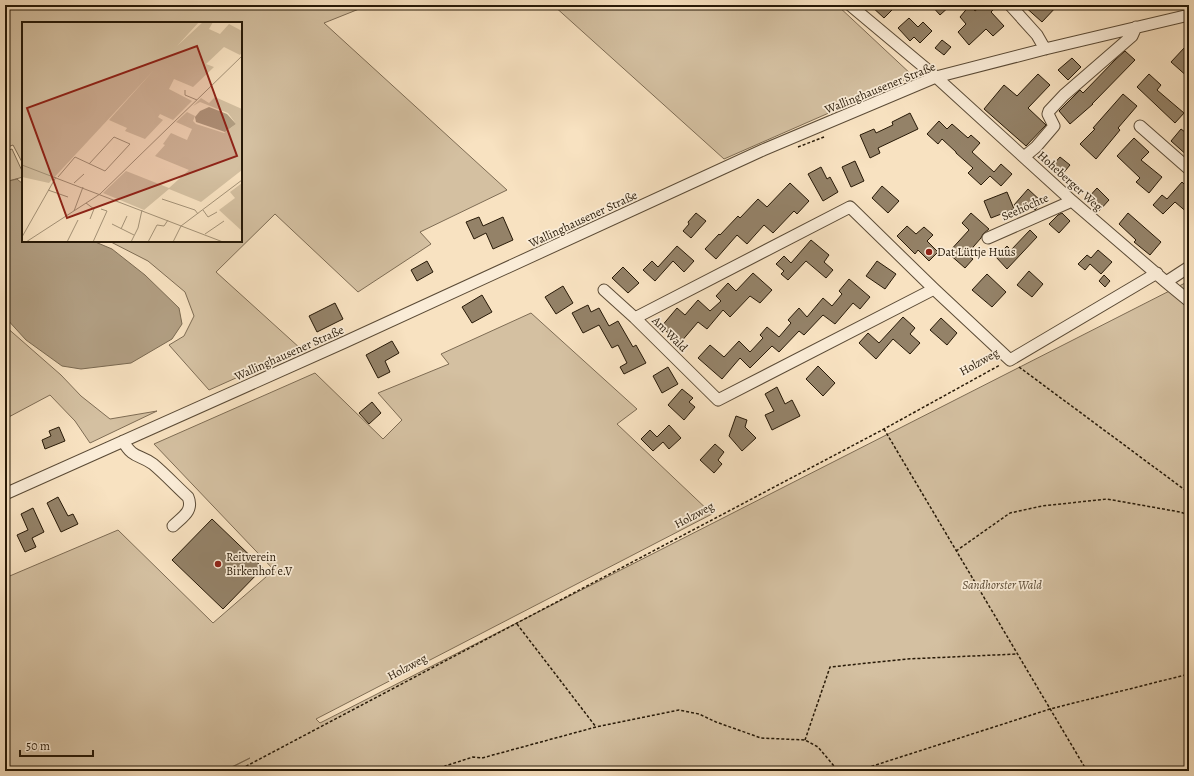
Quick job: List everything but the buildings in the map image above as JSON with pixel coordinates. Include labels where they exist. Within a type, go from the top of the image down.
[{"type":"street","name":"Hoheberger Weg","points":[[850,5],[936,78],[1072,201],[1189,301]]},
{"type":"street","points":[[1010,5],[1037,35],[1045,49]]},
{"type":"street","name":"Wallinghausener Straße","points":[[5,494],[352,339],[763,150],[936,78],[1045,49],[1189,15]]},
{"type":"street","points":[[1024,157],[1036,147],[1054,126],[1048,114],[1049,111],[1064,95],[1132,36],[1136,27]]},
{"type":"street","points":[[1140,126],[1189,169]]},
{"type":"street","name":"Seehöchte","points":[[988,238],[1072,201]]},
{"type":"street","name":"Am Wald","points":[[934,289],[718,400],[635,318],[850,207],[934,289],[1010,360]]},
{"type":"street","points":[[1166,282],[1189,268]]},
{"type":"street","name":"Holzweg","points":[[1010,360],[1157,273]]},
{"type":"street","points":[[604,290],[635,318]]},
{"type":"street","points":[[124,441],[132,454],[152,464],[188,497],[190,502],[189,511],[173,526]]},
{"type":"path","points":[[797,148],[826,135]]},
{"type":"path","points":[[1010,360],[1189,493]]},
{"type":"path","name":"Holzweg","points":[[237,771],[884,429],[1010,360]]},
{"type":"path","points":[[884,429],[1087,771]]},
{"type":"path","points":[[956,551],[1010,513],[1042,506],[1107,499],[1180,512],[1189,515]]},
{"type":"path","points":[[517,624],[596,727]]},
{"type":"path","points":[[805,740],[830,667],[907,659],[1017,654]]},
{"type":"path","points":[[857,771],[1050,709],[1189,674]]},
{"type":"path","points":[[441,771],[445,766],[473,757],[482,758],[596,727],[679,710],[699,714],[716,722],[761,738],[805,740],[818,747],[834,766],[842,771]]},
{"type":"green space","points":[[5,5],[369,5],[324,23],[507,190],[420,232],[431,244],[358,292],[275,214],[216,272],[301,349],[209,390],[169,345],[184,336],[194,316],[185,292],[148,261],[111,242],[242,242],[242,22],[22,22],[22,162],[13,145],[5,148]]},
{"type":"green space","points":[[553,5],[837,5],[913,76],[724,159]]},
{"type":"green space","points":[[12,149],[22,171],[22,177],[5,182],[5,151]]},
{"type":"green space","name":"Sandhorster Wald","points":[[1189,281],[1189,771],[225,771],[250,758],[223,771],[5,771],[5,578],[118,530],[213,623],[274,570],[154,444],[315,373],[383,439],[402,420],[378,393],[449,364],[441,354],[531,313],[637,409],[617,424],[712,514],[316,719],[320,723]]},
{"type":"green space","points":[[5,326],[61,375],[81,396],[110,419],[157,411],[90,443],[75,421],[50,395],[5,419]]},
{"type":"shaded area","points":[[17,179],[22,183],[22,242],[95,242],[112,249],[145,275],[179,308],[182,324],[172,339],[131,363],[81,369],[62,366],[26,340],[5,317],[5,182]]},
{"type":"place","name":"Dat Lüttje Huus","points":[[929,252]]},
{"type":"place","name":"Reitverein Birkenhof e.V","points":[[218,564]]}]
